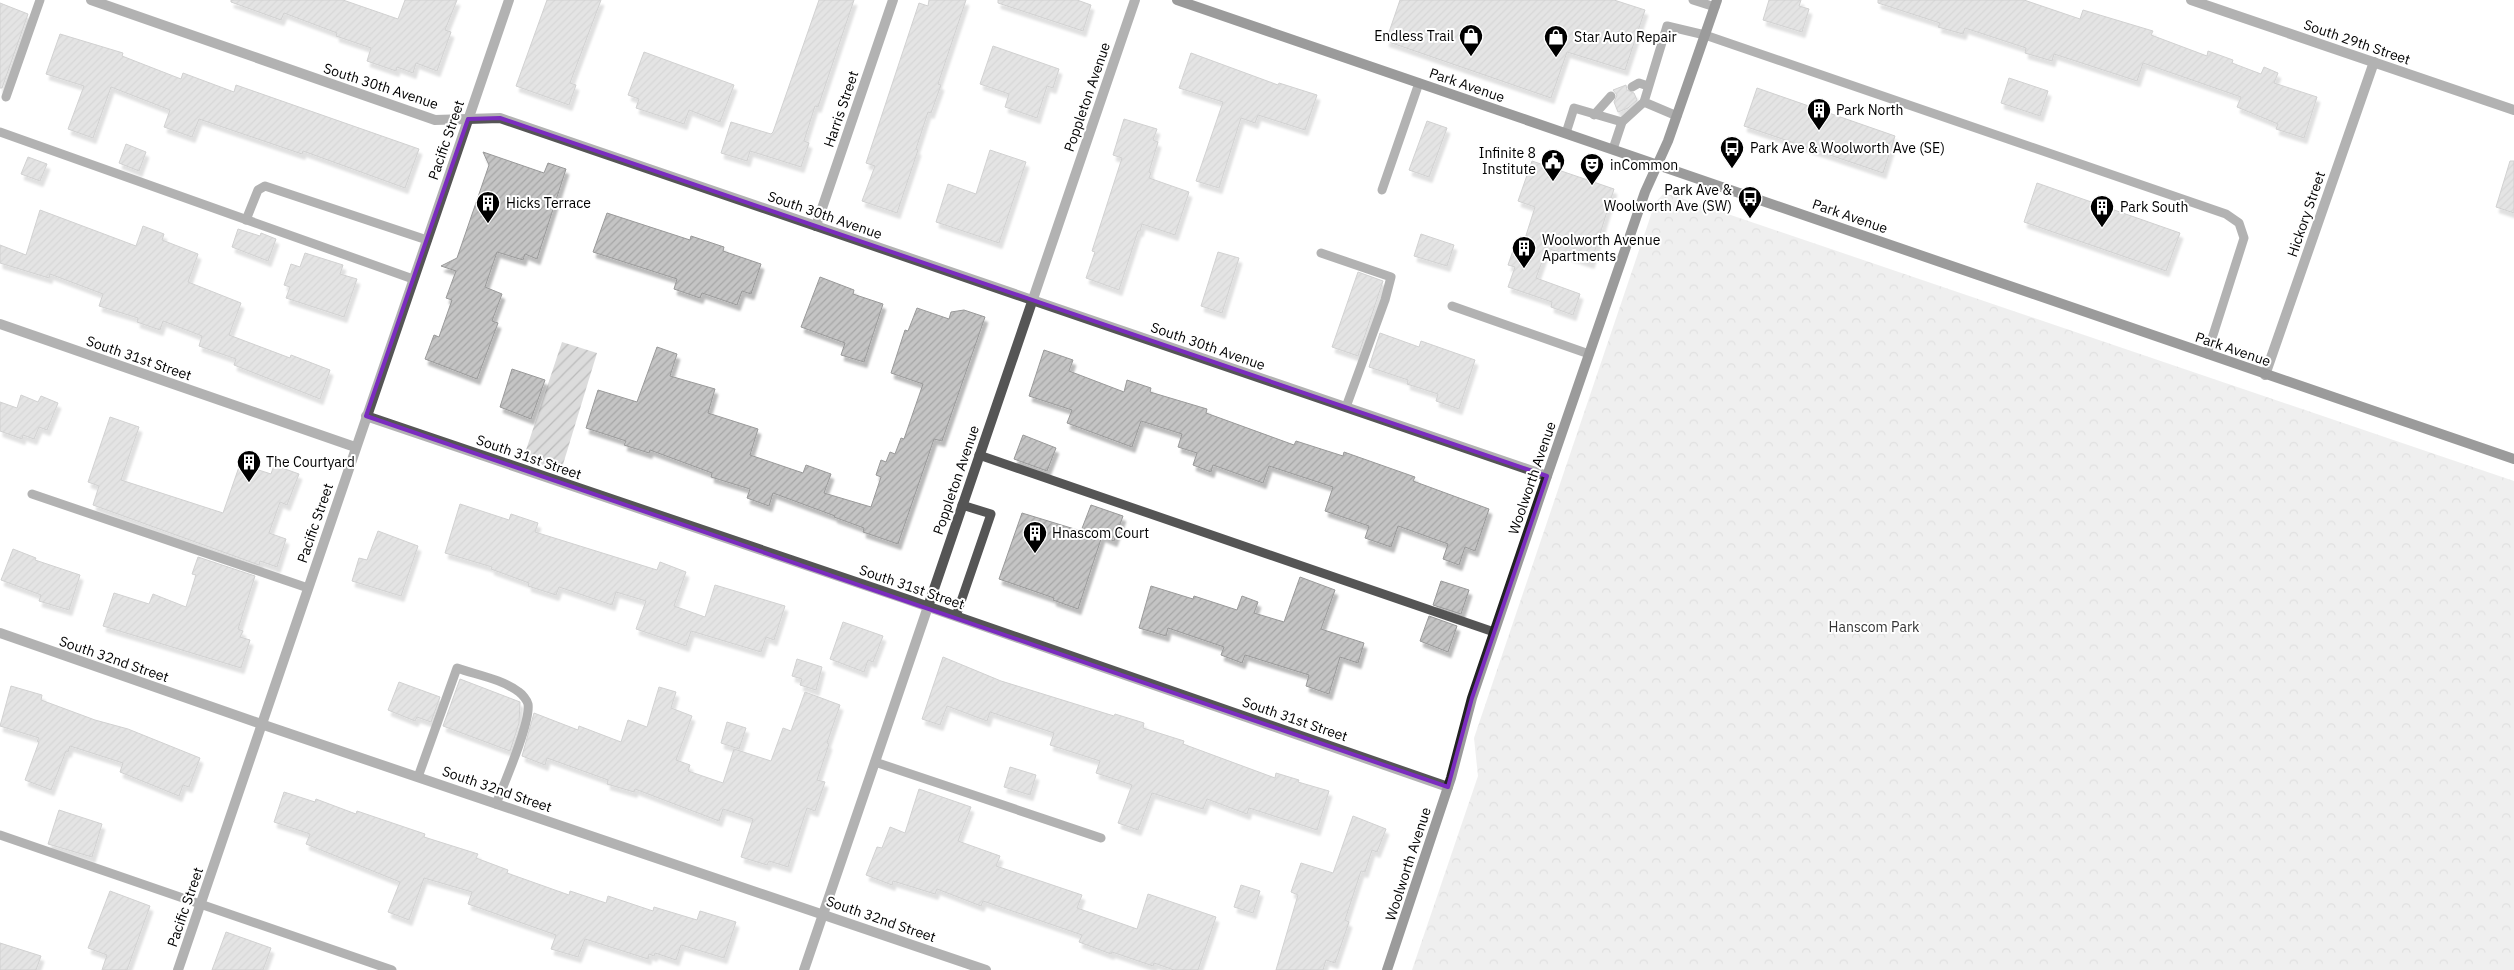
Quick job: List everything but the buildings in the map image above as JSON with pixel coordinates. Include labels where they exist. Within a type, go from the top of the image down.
[{"type":"street","name":"South 30th Avenue","points":[[91,0],[435,120],[500,118],[1546,476]]},
{"type":"street","name":"Pacific Street","points":[[178,970],[509,0]]},
{"type":"street","name":"Harris Street","points":[[816,226],[893,0]]},
{"type":"street","name":"Poppleton Avenue","points":[[804,970],[1134,0]]},
{"type":"street","name":"Park Avenue","points":[[1177,0],[2514,459]]},
{"type":"street","name":"South 29th Street","points":[[2191,0],[2514,110]]},
{"type":"street","name":"Woolworth Avenue","points":[[1387,970],[1448,787],[1466,716],[1546,476],[1645,192],[1677,116],[1716,4]]},
{"type":"street","name":"Hickory Street","points":[[2266,375],[2374,62]]},
{"type":"street","name":"South 31st Street","points":[[0,324],[355,447]]},
{"type":"street","name":"South 31st Street","points":[[366,416],[927,606],[1448,787]]},
{"type":"street","name":"South 32nd Street","points":[[0,633],[261,724],[986,970]]},
{"type":"lane","points":[[6,97],[40,0]]},
{"type":"lane","points":[[1693,0],[1716,4]]},
{"type":"lane","points":[[1613,149],[1622,122],[1644,102],[1667,26],[1705,35],[2234,218],[2242,229],[2243,244],[2207,354]]},
{"type":"lane","points":[[1382,190],[1420,83]]},
{"type":"lane","points":[[1632,87],[1639,83],[1648,86]]},
{"type":"lane","points":[[1594,114],[1611,96]]},
{"type":"lane","points":[[1644,102],[1677,116]]},
{"type":"lane","points":[[1566,133],[1574,108],[1622,122]]},
{"type":"lane","points":[[0,132],[413,279]]},
{"type":"lane","points":[[246,220],[258,190],[265,186],[427,240]]},
{"type":"lane","points":[[1321,252],[1391,277],[1385,300],[1346,408]]},
{"type":"lane","points":[[1452,306],[1589,354]]},
{"type":"lane","points":[[979,455],[1494,632]]},
{"type":"lane","points":[[32,494],[308,588]]},
{"type":"lane","points":[[956,616],[991,514],[962,505]]},
{"type":"lane","points":[[418,777],[457,668],[508,685],[520,692],[526,699],[527,712],[517,748],[496,804]]},
{"type":"lane","points":[[874,762],[1101,838]]},
{"type":"lane","points":[[0,835],[392,970]]},
{"type":"highlighted area","points":[[500,118],[1547,476],[1472,698],[1448,787],[366,416],[468,119]]},
{"type":"green space","name":"Hanscom Park","points":[[1663,194],[1672,195],[2514,481],[2514,970],[1412,970],[1478,776],[1474,738],[1655,203]]},
{"type":"green space","points":[[562,342],[597,353],[561,471],[523,459]]},
{"type":"place","name":"Endless Trail","points":[[1471,57]]},
{"type":"place","name":"Star Auto Repair","points":[[1556,58]]},
{"type":"place","name":"Park North","points":[[1819,131]]},
{"type":"place","name":"Park Ave & Woolworth Ave (SE)","points":[[1732,169]]},
{"type":"place","name":"Infinite 8 Institute","points":[[1553,182]]},
{"type":"place","name":"inCommon","points":[[1592,186]]},
{"type":"place","name":"Park Ave & Woolworth Ave (SW)","points":[[1750,219]]},
{"type":"place","name":"Hicks Terrace","points":[[488,224]]},
{"type":"place","name":"Park South","points":[[2102,228]]},
{"type":"place","name":"Woolworth Avenue Apartments","points":[[1524,269]]},
{"type":"place","name":"The Courtyard","points":[[249,483]]},
{"type":"place","name":"Hnascom Court","points":[[1035,554]]}]
